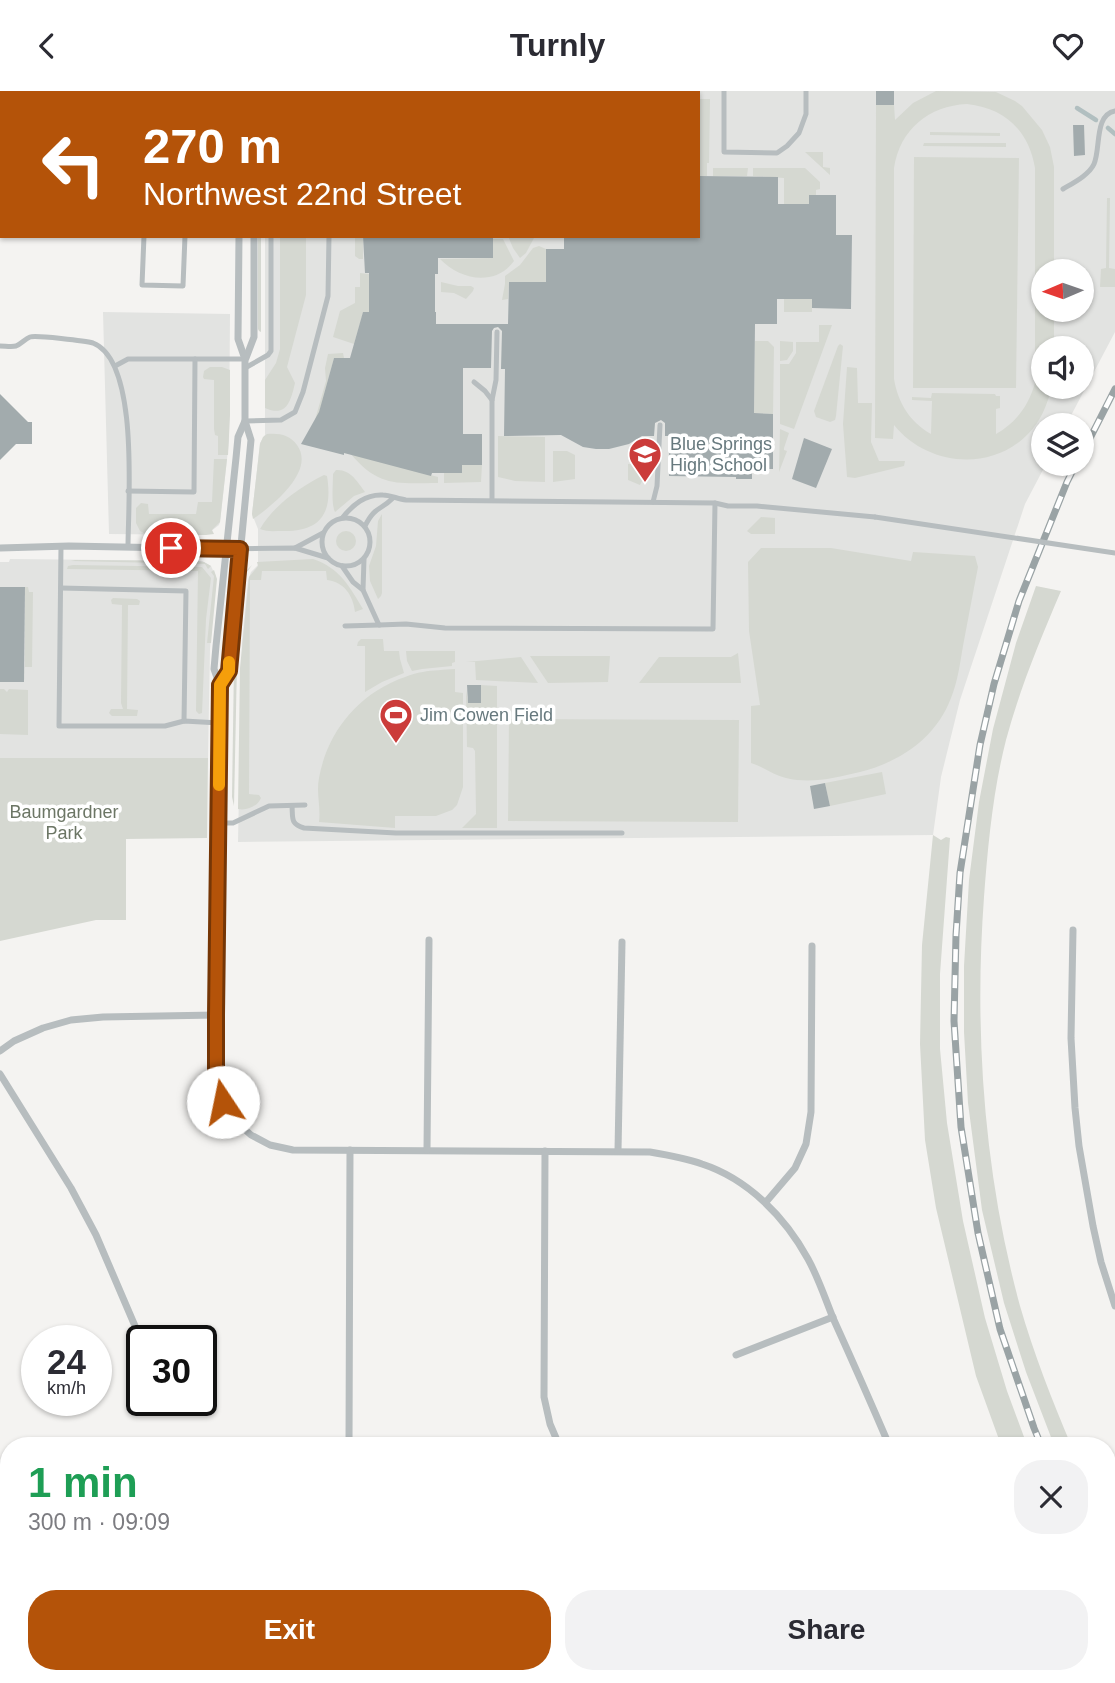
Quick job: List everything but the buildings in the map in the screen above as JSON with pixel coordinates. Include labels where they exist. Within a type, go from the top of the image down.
[{"type":"street","points":[[220,685],[229,671],[251,440],[245,421],[245,363],[238,339],[239,238]]},
{"type":"street","points":[[245,363],[254,337],[254,238]]},
{"type":"street","points":[[245,421],[238,437],[214,669],[220,685],[216,1081],[232,1118],[251,1135],[270,1145],[293,1150],[650,1151],[705,1164],[738,1181],[766,1202],[790,1230],[809,1260],[886,1437]]},
{"type":"street","points":[[0,548],[61,546],[225,549]]},
{"type":"street","points":[[1073,930],[1071,1038],[1076,1121],[1093,1226],[1115,1306]]},
{"type":"street","points":[[427,1150],[429,940]]},
{"type":"street","points":[[618,1151],[622,942]]},
{"type":"street","points":[[766,1202],[795,1168],[806,1143],[811,1112],[812,946]]},
{"type":"street","points":[[0,1051],[14,1041],[43,1028],[71,1020],[216,1015]]},
{"type":"street","points":[[0,1074],[71,1188],[96,1235],[135,1325]]},
{"type":"street","points":[[349,1437],[350,1150]]},
{"type":"street","points":[[545,1151],[544,1397],[556,1437]]},
{"type":"street","points":[[736,1355],[833,1317]]},
{"type":"lane","points":[[724,91],[724,152],[777,153],[799,133],[806,114],[806,91]]},
{"type":"lane","points":[[1063,188],[1080,179],[1093,165],[1101,123],[1105,115],[1115,111]]},
{"type":"lane","points":[[144,238],[142,285],[183,286],[185,238]]},
{"type":"lane","points":[[115,366],[128,359],[195,359],[245,363],[268,355],[271,351],[271,238]]},
{"type":"lane","points":[[245,421],[281,420],[295,412],[328,296],[329,238]]},
{"type":"lane","points":[[492,501],[492,400],[496,380],[497,332]]},
{"type":"lane","points":[[0,346],[16,346],[31,336],[90,342],[107,352],[115,366],[122,389],[127,418],[128,547]]},
{"type":"lane","points":[[128,491],[194,492],[195,359]]},
{"type":"lane","points":[[474,382],[492,400]]},
{"type":"lane","points":[[653,502],[657,486],[660,425]]},
{"type":"lane","points":[[328,558],[322,546],[324,533],[331,522],[343,517],[356,503],[364,499],[385,495],[406,500],[715,503],[757,506],[874,517],[1115,553]]},
{"type":"lane","points":[[365,526],[375,510],[393,498]]},
{"type":"lane","points":[[345,626],[406,624],[445,628],[713,629],[715,503]]},
{"type":"lane","points":[[225,549],[295,548],[328,558],[337,565],[358,563],[368,553],[371,539],[365,526],[357,519],[343,517]]},
{"type":"lane","points":[[295,548],[324,533]]},
{"type":"lane","points":[[61,546],[59,726],[165,726],[184,721],[219,723]]},
{"type":"lane","points":[[364,559],[363,590],[379,625]]},
{"type":"lane","points":[[342,566],[353,582],[363,590]]},
{"type":"lane","points":[[61,588],[186,591],[184,721]]},
{"type":"lane","points":[[218,824],[233,823],[269,806],[305,805]]},
{"type":"lane","points":[[292,806],[293,821],[304,828],[396,834],[622,833]]},
{"type":"shaded area","name":"Blue Springs High School","points":[[700,91],[1115,91],[1115,332],[1094,372],[1094,336],[1031,336],[1031,399],[1080,399],[1072,413],[1031,413],[1031,476],[1040,476],[1025,504],[960,700],[941,777],[933,835],[238,842],[242,643],[248,580],[258,565],[258,529],[252,514],[260,443],[265,435],[265,238],[700,238]]},
{"type":"shaded area","points":[[103,312],[230,314],[229,441],[220,522],[206,535],[109,534]]},
{"type":"shaded area","points":[[10,559],[202,561],[211,566],[216,577],[210,649],[208,758],[0,758],[0,562],[9,562]]},
{"type":"green space","points":[[936,91],[996,92],[1022,106],[1042,130],[1050,147],[1054,167],[1054,259],[1035,259],[1035,168],[1027,143],[1004,116],[981,106],[967,104],[940,109],[918,122],[910,131],[897,154],[894,168],[894,379],[899,396],[906,411],[917,424],[931,434],[932,401],[912,400],[912,397],[931,398],[932,393],[1000,396],[1000,408],[996,409],[996,434],[1021,413],[1031,394],[1031,399],[1048,399],[1042,413],[1031,413],[1031,431],[1028,434],[996,455],[977,459],[940,456],[923,449],[894,425],[893,439],[875,438],[876,105],[894,105],[895,120],[913,103]]},
{"type":"green space","points":[[700,99],[710,99],[707,176],[700,176]]},
{"type":"green space","points":[[930,132],[1000,133],[1000,136],[930,135]]},
{"type":"green space","points":[[924,143],[1006,143],[1006,147],[923,146]]},
{"type":"green space","points":[[805,152],[823,152],[823,167],[830,168],[830,175]]},
{"type":"green space","points":[[914,157],[1019,158],[1016,388],[913,388]]},
{"type":"green space","points":[[713,168],[748,168],[747,176],[713,176]]},
{"type":"green space","points":[[753,168],[805,168],[820,182],[820,189],[816,190],[816,195],[809,195],[809,204],[784,204],[784,178],[753,176]]},
{"type":"green space","points":[[1107,198],[1110,198],[1109,268],[1115,269],[1115,287],[1100,287],[1101,269],[1106,268]]},
{"type":"green space","points":[[258,238],[261,238],[261,332],[258,329]]},
{"type":"green space","points":[[280,238],[306,238],[306,295],[287,367],[295,383],[287,406],[278,411],[265,408],[265,380],[276,363],[280,349]]},
{"type":"green space","points":[[355,238],[363,238],[363,259],[355,256]]},
{"type":"green space","points":[[509,238],[534,238],[520,258]]},
{"type":"green space","points":[[493,239],[503,239],[514,261],[497,275],[477,278],[467,276],[440,259],[492,258]]},
{"type":"green space","points":[[539,246],[546,249],[546,282],[509,282],[508,299],[502,300],[505,276],[520,265],[533,248]]},
{"type":"green space","points":[[360,273],[369,274],[369,312],[363,313],[354,344],[333,337],[340,311],[355,303],[355,287],[360,287]]},
{"type":"green space","points":[[441,282],[474,288],[466,299],[454,293],[441,292]]},
{"type":"green space","points":[[784,299],[812,299],[812,312],[784,312]]},
{"type":"green space","points":[[1035,322],[1054,322],[1054,336],[1035,336]]},
{"type":"green space","points":[[819,325],[832,325],[794,429],[780,424],[780,364],[789,364],[796,353],[796,342],[819,342]]},
{"type":"green space","points":[[755,341],[768,341],[774,347],[773,414],[754,413]]},
{"type":"green space","points":[[780,341],[793,342],[793,351],[787,360],[780,361]]},
{"type":"green space","points":[[840,344],[843,346],[836,416],[835,420],[830,422],[816,417],[814,411]]},
{"type":"green space","points":[[343,353],[344,358],[334,358],[315,420],[326,381],[328,354]]},
{"type":"green space","points":[[210,367],[230,370],[228,455],[218,455],[218,436],[215,435],[214,429],[214,380],[203,377],[204,371]]},
{"type":"green space","points":[[847,367],[857,368],[858,403],[872,403],[871,442],[879,461],[905,461],[904,466],[855,478],[847,477],[843,424]]},
{"type":"green space","points":[[780,429],[789,433],[784,448],[787,451],[779,472]]},
{"type":"green space","points":[[267,434],[284,435],[291,439],[301,455],[301,466],[280,497],[253,519],[260,444]]},
{"type":"green space","points":[[498,436],[545,437],[545,482],[515,481],[498,477]]},
{"type":"green space","points":[[553,451],[567,451],[575,455],[575,479],[553,482]]},
{"type":"green space","points":[[351,454],[438,477],[438,483],[401,483],[381,478],[361,465]]},
{"type":"green space","points":[[214,459],[227,459],[220,522],[212,530],[214,534],[148,535],[140,531],[136,523],[136,508],[141,503],[148,504],[149,514],[196,514],[198,502],[212,502]]},
{"type":"green space","points":[[644,463],[640,485],[628,480],[628,464]]},
{"type":"green space","points":[[462,465],[482,465],[481,482],[444,483],[444,473],[462,473]]},
{"type":"green space","points":[[336,470],[349,474],[365,492],[354,496],[335,512],[333,474]]},
{"type":"green space","points":[[324,475],[327,476],[328,500],[326,510],[315,524],[295,530],[260,529],[288,498]]},
{"type":"green space","points":[[382,514],[382,593],[378,599],[370,581],[369,566],[376,546],[378,521]]},
{"type":"green space","points":[[761,517],[775,518],[775,534],[751,534],[747,531]]},
{"type":"green space","points":[[346,531],[353,534],[356,541],[353,548],[346,551],[339,548],[336,541],[339,534]]},
{"type":"green space","points":[[761,548],[831,548],[911,561],[913,552],[975,556],[978,567],[953,692],[936,725],[915,746],[875,768],[823,779],[786,778],[751,763],[751,706],[760,705],[749,631],[748,562]]},
{"type":"green space","points":[[313,559],[337,573],[363,609],[355,612],[347,590],[338,583],[327,580],[326,571],[262,571],[261,580],[250,580],[249,794],[259,795],[261,798],[252,807],[238,809],[240,668],[249,577],[258,566],[257,562]]},
{"type":"green space","points":[[71,561],[194,561],[204,562],[211,566],[208,569],[205,564]]},
{"type":"green space","points":[[73,565],[202,567],[211,578],[206,619],[202,713],[196,711],[198,571],[67,569]]},
{"type":"green space","points":[[252,565],[245,581],[238,645],[235,644],[242,579],[246,571]]},
{"type":"green space","points":[[214,570],[217,579],[211,643],[207,643],[214,576],[211,572]]},
{"type":"green space","points":[[1036,586],[1061,591],[1018,702],[998,779],[989,837],[984,897],[980,1000],[990,1154],[1008,1256],[1031,1342],[1068,1437],[1051,1437],[1004,1303],[982,1210],[968,1103],[964,966],[969,880],[979,802],[993,729],[1016,643]]},
{"type":"green space","points":[[25,587],[28,587],[29,592],[33,592],[32,667],[25,667]]},
{"type":"green space","points":[[113,598],[140,601],[139,605],[128,605],[127,709],[138,710],[137,716],[112,716],[109,713],[111,709],[123,709],[122,605],[112,604]]},
{"type":"green space","points":[[361,639],[383,639],[384,651],[399,651],[404,673],[365,692],[365,646],[357,646],[358,642]]},
{"type":"green space","points":[[406,651],[455,651],[455,662],[452,666],[412,671]]},
{"type":"green space","points":[[738,653],[741,683],[639,683],[659,657],[731,657]]},
{"type":"green space","points":[[530,656],[610,656],[608,682],[548,683]]},
{"type":"green space","points":[[521,657],[538,683],[476,680],[475,662],[466,662]]},
{"type":"green space","points":[[234,664],[237,664],[234,806],[232,797]]},
{"type":"green space","name":"Jim Cowen Field","points":[[455,669],[455,692],[463,693],[463,787],[457,805],[452,810],[436,816],[395,816],[395,828],[319,822],[318,784],[323,762],[345,719],[368,697],[397,680],[434,670]]},
{"type":"green space","points":[[481,685],[497,686],[497,828],[462,828],[476,814],[475,751],[467,747],[466,690],[468,703],[480,703]]},
{"type":"green space","points":[[0,689],[7,692],[9,689],[28,690],[28,735],[0,734]]},
{"type":"green space","points":[[509,719],[739,720],[738,822],[508,821]]},
{"type":"green space","name":"Baumgardner Park","points":[[0,758],[208,758],[207,838],[126,839],[126,920],[96,920],[0,941]]},
{"type":"green space","points":[[882,772],[886,794],[830,806],[825,783]]},
{"type":"green space","points":[[933,835],[941,840],[946,837],[950,838],[940,974],[940,1049],[947,1123],[963,1221],[985,1318],[1024,1437],[998,1437],[976,1376],[936,1208],[925,1140],[920,1044],[922,945]]},
{"type":"waterway","points":[[1077,108],[1096,120]]},
{"type":"waterway","points":[[1108,128],[1115,134]]},
{"type":"railway","points":[[1094,430],[1115,389]]},
{"type":"railway","points":[[1038,1437],[1000,1329],[978,1233],[961,1127],[954,1021],[956,935],[960,873],[980,745],[994,684],[1019,601],[1070,476]]},
{"type":"slow traffic","points":[[219,785],[220,685],[229,671],[229,662]]},
{"type":"place","name":"Blue Springs High School","points":[[645,484]]},
{"type":"place","name":"Jim Cowen Field","points":[[396,745]]},
{"type":"route","points":[[171,548],[240,549],[229,671],[220,685],[216,1081],[223,1102]]}]
